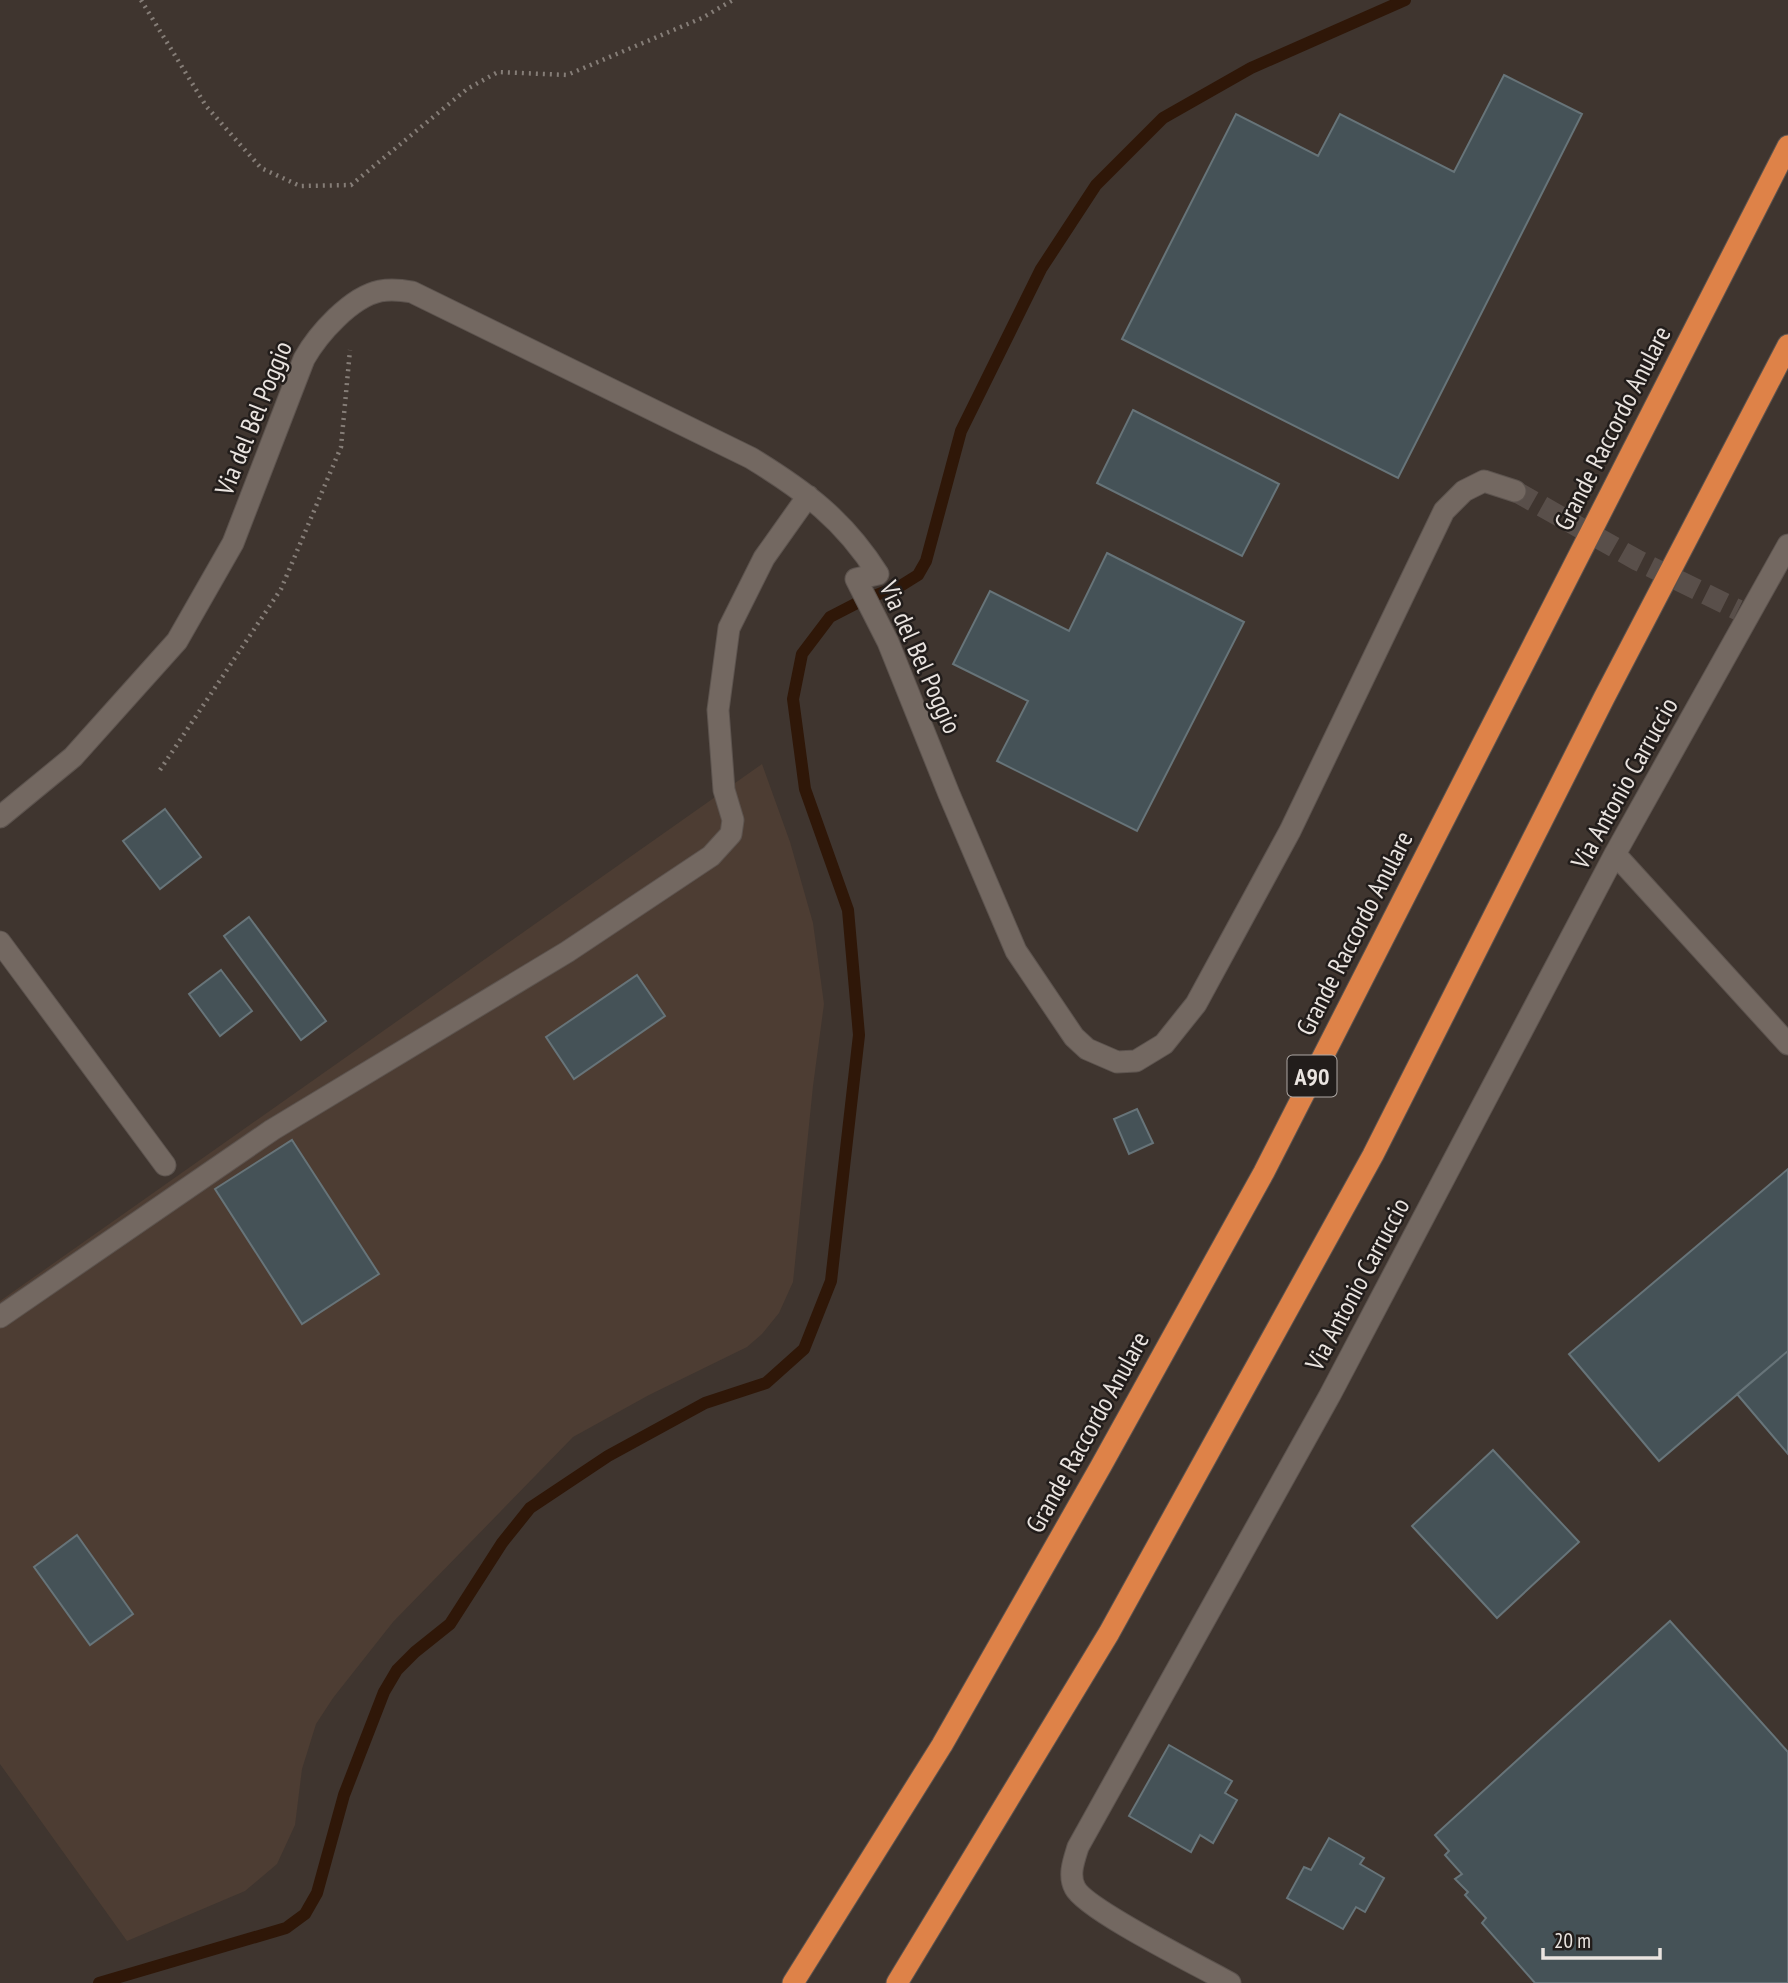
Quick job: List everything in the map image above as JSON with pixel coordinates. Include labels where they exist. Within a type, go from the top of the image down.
[{"type":"highway","name":"Grande Raccordo Anulare","points":[[793,1983],[942,1745],[1264,1172],[1788,146]]},
{"type":"highway","points":[[897,1983],[1109,1633],[1373,1155],[1591,723],[1788,345]]},
{"type":"street","name":"Via del Bel Poggio","points":[[0,817],[73,757],[177,641],[233,543],[304,359],[314,342],[355,304],[377,292],[395,289],[412,292],[751,458],[791,482],[825,509],[860,546],[878,574],[856,579],[888,642],[1016,951],[1074,1037],[1087,1049],[1117,1062],[1136,1061],[1164,1044],[1196,1004],[1290,831],[1444,511],[1464,491],[1484,481],[1515,491]]},
{"type":"street","points":[[0,1317],[272,1130],[567,952],[711,856],[731,834],[733,820],[724,790],[718,710],[729,628],[764,558],[808,496]]},
{"type":"street","name":"Via Antonio Carruccio","points":[[1230,1983],[1079,1896],[1073,1885],[1072,1872],[1078,1847],[1330,1395],[1743,612],[1788,545]]},
{"type":"street","points":[[1615,855],[1788,1044]]},
{"type":"street","points":[[0,942],[165,1165]]},
{"type":"path","points":[[141,0],[206,106],[261,168],[300,186],[351,185],[467,89],[498,72],[567,75],[702,18],[733,0]]},
{"type":"path","points":[[160,770],[281,589],[341,447],[355,304]]},
{"type":"shaded area","points":[[762,764],[790,842],[813,923],[824,1004],[793,1282],[779,1313],[747,1347],[649,1395],[573,1437],[393,1622],[333,1698],[316,1724],[302,1769],[295,1825],[277,1864],[245,1891],[127,1941],[0,1764],[0,1301]]},
{"type":"building","points":[[1504,75],[1582,114],[1398,478],[1122,339],[1236,114],[1318,156],[1340,114],[1454,172]]},
{"type":"building","points":[[1133,410],[1279,484],[1242,556],[1097,483]]},
{"type":"building","points":[[1107,553],[1244,622],[1137,831],[997,761],[1028,701],[953,664],[990,591],[1069,631]]},
{"type":"building","points":[[165,809],[201,857],[160,889],[123,841]]},
{"type":"building","points":[[249,917],[326,1021],[301,1040],[224,936]]},
{"type":"building","points":[[221,970],[252,1011],[220,1036],[189,994]]},
{"type":"building","points":[[637,975],[665,1016],[574,1079],[546,1037]]},
{"type":"building","points":[[1137,1109],[1153,1143],[1129,1154],[1114,1119]]},
{"type":"building","points":[[292,1140],[379,1274],[302,1324],[215,1189]]},
{"type":"building","points":[[1788,1169],[1788,1351],[1659,1461],[1569,1354]]},
{"type":"building","points":[[1788,1351],[1788,1454],[1737,1394]]},
{"type":"building","points":[[1493,1450],[1579,1542],[1497,1618],[1412,1526]]},
{"type":"building","points":[[77,1535],[133,1614],[90,1645],[34,1567]]},
{"type":"building","points":[[1670,1621],[1788,1752],[1788,1983],[1535,1983],[1482,1923],[1486,1918],[1465,1895],[1468,1892],[1455,1879],[1462,1874],[1445,1855],[1449,1851],[1435,1835]]},
{"type":"building","points":[[1169,1745],[1232,1781],[1225,1793],[1237,1800],[1213,1843],[1200,1835],[1191,1852],[1129,1816]]},
{"type":"building","points":[[1329,1838],[1364,1858],[1360,1864],[1384,1878],[1365,1912],[1356,1907],[1343,1929],[1287,1898],[1304,1867],[1311,1870]]},
{"type":"waterway","points":[[99,1983],[286,1928],[305,1914],[317,1893],[344,1795],[384,1692],[397,1670],[450,1624],[502,1543],[530,1508],[608,1456],[705,1403],[766,1383],[804,1349],[831,1281],[859,1035],[848,910],[805,789],[793,699],[802,654],[830,617],[902,585],[918,575],[926,561],[961,431],[1041,269],[1096,185],[1163,118],[1251,68],[1405,0]]},
{"type":"tunnel","points":[[1515,491],[1637,560],[1738,610]]}]
